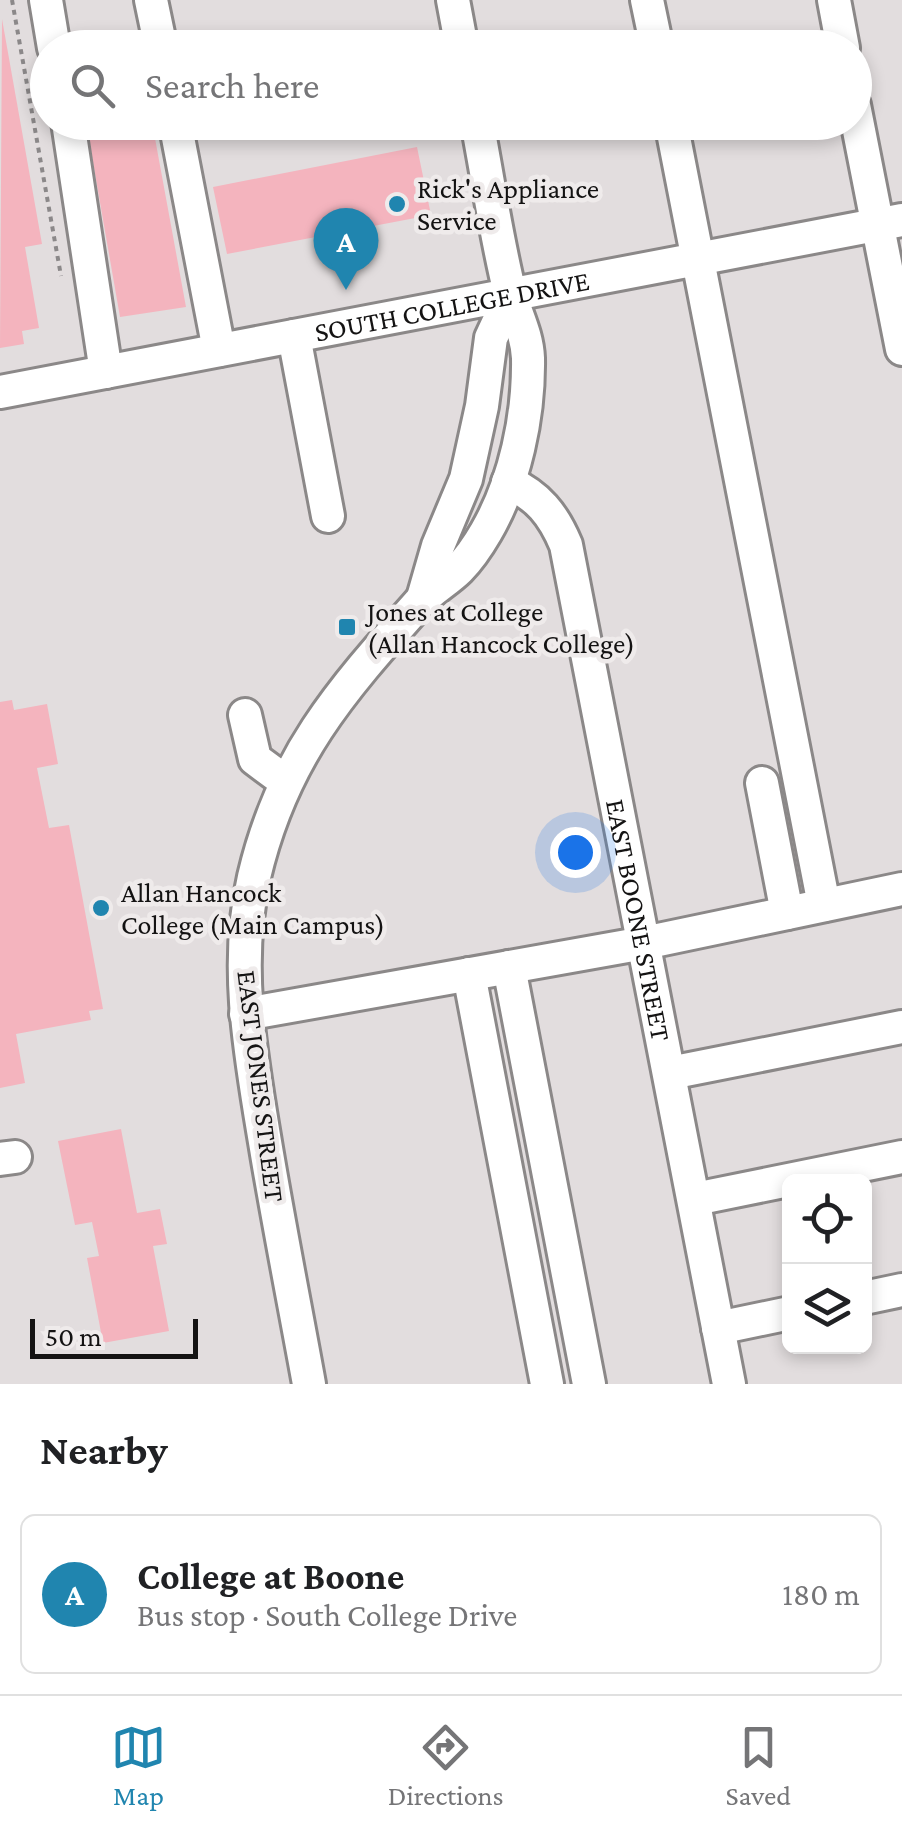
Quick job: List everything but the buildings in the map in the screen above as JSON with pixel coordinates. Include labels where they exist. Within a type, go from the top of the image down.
[{"type":"street","points":[[46,0],[51,30]]},
{"type":"street","points":[[152,0],[158,30]]},
{"type":"street","points":[[453,0],[459,30]]},
{"type":"street","points":[[647,0],[653,30]]},
{"type":"street","points":[[834,0],[840,30]]},
{"type":"street","points":[[71,140],[106,372]]},
{"type":"street","points":[[178,140],[219,350]]},
{"type":"street","points":[[481,140],[511,294]]},
{"type":"street","points":[[675,140],[824,906]]},
{"type":"street","points":[[865,140],[890,222],[902,349]]},
{"type":"street","name":"SOUTH COLLEGE DRIVE","points":[[0,392],[890,222]]},
{"type":"street","name":"EAST JONES STREET","points":[[309,1384],[246,1014],[247,917],[254,876],[286,782],[308,740],[332,705],[423,598],[460,568],[486,532],[508,482],[525,412],[528,375],[523,326],[511,294]]},
{"type":"street","name":"EAST JONES STREET","points":[[423,598],[438,546],[466,479],[482,406],[491,338],[511,294]]},
{"type":"street","points":[[294,336],[328,516]]},
{"type":"street","name":"EAST BOONE STREET","points":[[508,482],[537,498],[550,512],[566,545],[729,1384]]},
{"type":"street","points":[[245,715],[256,759],[286,782]]},
{"type":"street","points":[[762,783],[787,913]]},
{"type":"street","points":[[246,1014],[644,943],[902,889]]},
{"type":"street","points":[[508,968],[589,1384]]},
{"type":"street","points":[[469,974],[547,1384]]},
{"type":"street","points":[[670,1073],[902,1027]]},
{"type":"street","points":[[695,1199],[902,1157]]},
{"type":"street","points":[[872,1296],[902,1290]]},
{"type":"street","points":[[718,1328],[782,1315]]},
{"type":"path","points":[[12,0],[30,101]]},
{"type":"path","points":[[37,140],[63,286]]},
{"type":"place","name":"Rick's Appliance Service","points":[[397,204]]},
{"type":"place","name":"College at Boone","points":[[346,290]]},
{"type":"place","name":"Jones at College (Allan Hancock College)","points":[[347,627]]},
{"type":"place","name":"Allan Hancock College (Main Campus)","points":[[101,908]]}]
